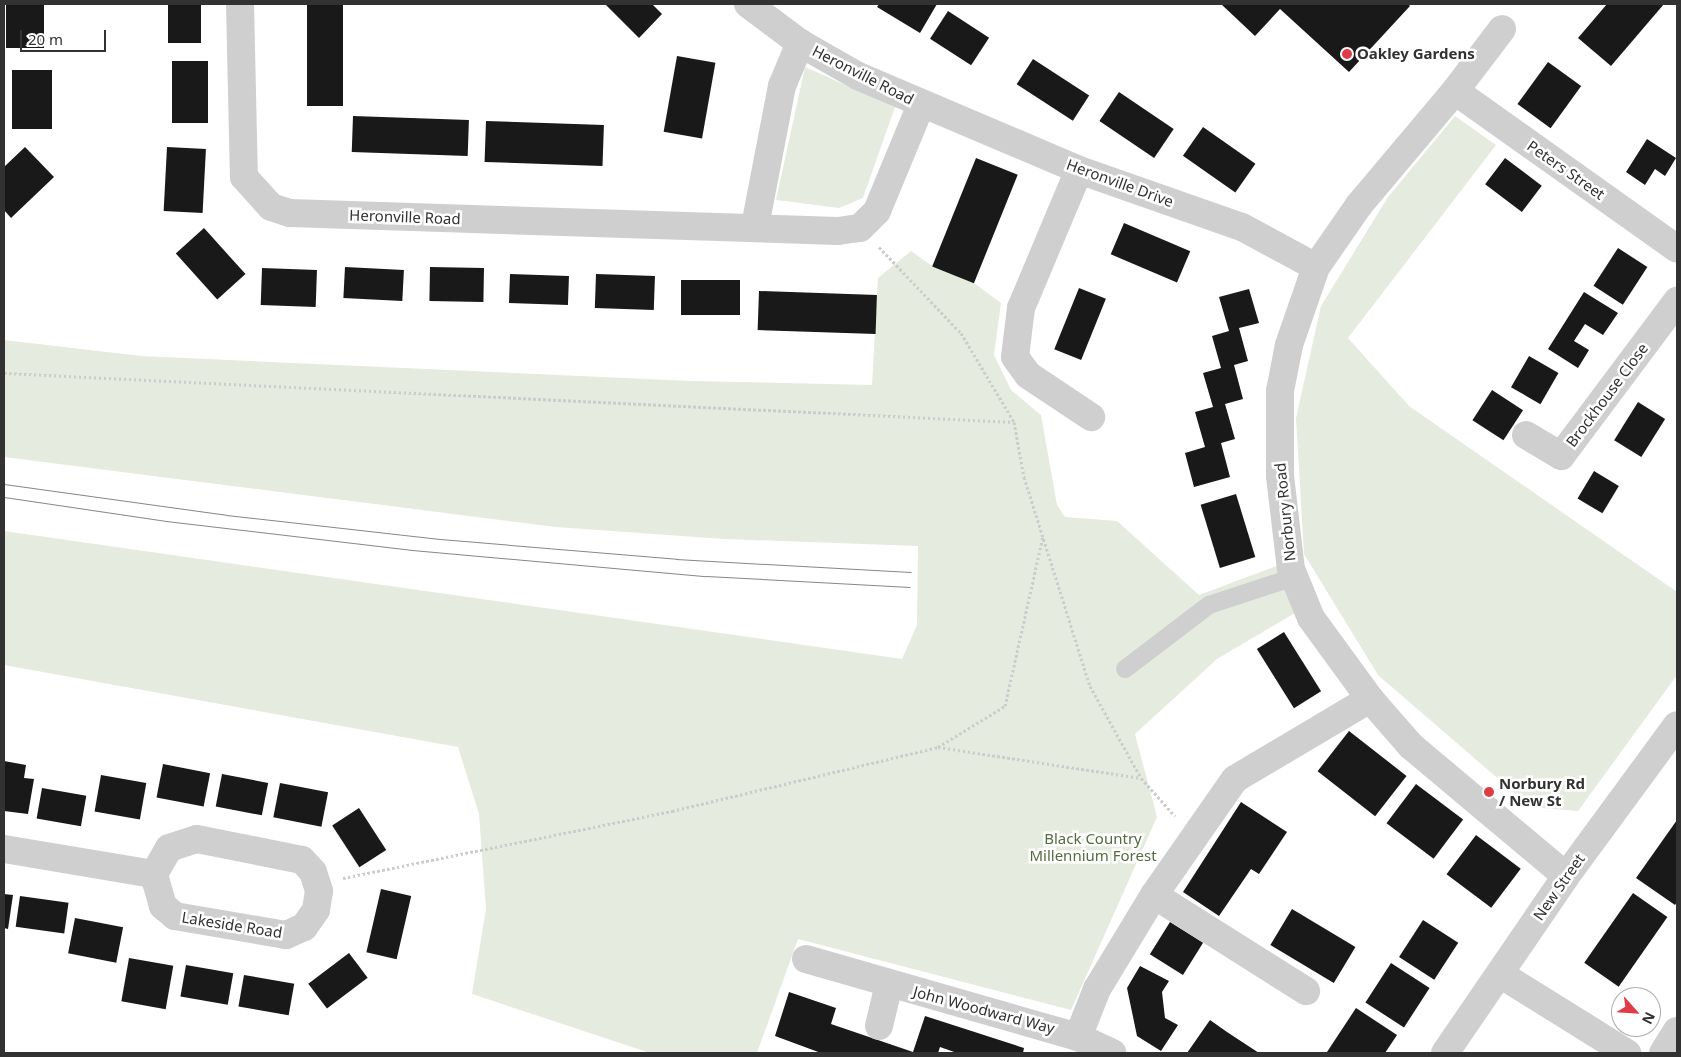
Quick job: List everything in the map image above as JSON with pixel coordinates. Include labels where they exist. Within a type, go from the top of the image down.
[{"type":"street","name":"Heronville Road","points":[[240,4],[244,178],[271,207],[290,213],[755,226],[838,231],[860,228],[877,211],[921,104],[858,76],[800,43],[748,4]]},
{"type":"street","name":"Norbury Road","points":[[1502,29],[1455,91],[1359,204],[1316,267],[1289,345],[1280,391],[1280,476],[1294,577],[1311,618],[1370,699],[1411,746],[1566,876]]},
{"type":"street","name":"Heronville Road","points":[[755,226],[782,86],[800,43]]},
{"type":"street","name":"Peters Street","points":[[1455,91],[1677,249]]},
{"type":"street","name":"Heronville Drive","points":[[921,104],[1079,170],[1242,227],[1316,267]]},
{"type":"street","points":[[1079,170],[1021,308],[1015,357],[1028,375],[1091,417]]},
{"type":"street","name":"Brockhouse Close","points":[[1526,435],[1562,456],[1677,301]]},
{"type":"street","points":[[1078,1037],[1097,989],[1154,895],[1236,778],[1370,699]]},
{"type":"street","name":"New Street","points":[[1445,1053],[1566,876],[1677,725]]},
{"type":"street","points":[[4,849],[154,874],[169,848],[197,839],[302,860],[317,883]]},
{"type":"street","name":"Lakeside Road","points":[[154,874],[163,906],[175,916],[286,935],[304,927],[316,910],[317,883]]},
{"type":"street","points":[[1154,895],[1306,991]]},
{"type":"street","name":"John Woodward Way","points":[[806,959],[1078,1037],[1112,1053]]},
{"type":"street","points":[[1500,974],[1627,1053]]},
{"type":"street","points":[[878,1026],[889,984]]},
{"type":"street","points":[[1663,1053],[1677,1031]]},
{"type":"lane","points":[[1125,669],[1209,605],[1294,577]]},
{"type":"path","points":[[860,228],[961,333],[1014,422],[1024,477],[1090,686],[1141,778],[1194,837]]},
{"type":"path","points":[[4,373],[1014,422]]},
{"type":"path","points":[[317,883],[672,811],[938,747],[1005,706],[1043,536]]},
{"type":"path","points":[[938,747],[1141,778]]},
{"type":"green space","points":[[805,67],[895,107],[863,198],[839,208],[776,200]]},
{"type":"green space","points":[[1455,116],[1496,145],[1348,338],[1409,406],[1677,592],[1677,675],[1578,811],[1531,807],[1378,675],[1304,554],[1296,418],[1321,306],[1388,197]]},
{"type":"green space","name":"Black Country Millennium Forest","points":[[911,251],[932,266],[974,283],[1001,303],[994,355],[1011,390],[1041,415],[1057,505],[1065,517],[1117,521],[1199,595],[1279,565],[1295,613],[1217,659],[1135,734],[1157,817],[1071,1010],[798,939],[757,1053],[650,1053],[472,994],[486,909],[479,814],[458,747],[4,665],[4,531],[902,659],[917,625],[918,546],[724,539],[556,527],[4,457],[4,340],[141,356],[691,381],[872,385],[878,278]]},
{"type":"building","points":[[6,4],[44,4],[44,48],[6,48]]},
{"type":"building","points":[[168,4],[201,4],[201,43],[168,43]]},
{"type":"building","points":[[307,4],[343,4],[343,106],[307,106]]},
{"type":"building","points":[[605,4],[652,4],[662,14],[639,38]]},
{"type":"building","points":[[879,4],[937,4],[920,33],[877,7]]},
{"type":"building","name":"Oakley Gardens","points":[[1221,4],[1408,4],[1410,6],[1349,72],[1280,9],[1255,36]]},
{"type":"building","points":[[1607,4],[1664,4],[1611,66],[1578,38]]},
{"type":"building","points":[[948,11],[989,38],[971,65],[930,39]]},
{"type":"building","points":[[677,56],[715,63],[702,139],[664,132]]},
{"type":"building","points":[[1033,59],[1089,95],[1073,121],[1017,84]]},
{"type":"building","points":[[172,61],[208,61],[208,123],[172,123]]},
{"type":"building","points":[[1548,62],[1581,86],[1551,128],[1517,104]]},
{"type":"building","points":[[12,70],[52,70],[52,129],[12,129]]},
{"type":"building","points":[[1119,92],[1174,129],[1154,158],[1099,121]]},
{"type":"building","points":[[353,116],[469,120],[468,156],[352,152]]},
{"type":"building","points":[[486,121],[604,125],[602,166],[485,162]]},
{"type":"building","points":[[1203,127],[1255,164],[1235,192],[1183,156]]},
{"type":"building","points":[[1647,139],[1676,158],[1665,176],[1655,169],[1645,185],[1626,172]]},
{"type":"building","points":[[25,147],[54,177],[11,218],[4,210],[4,167]]},
{"type":"building","points":[[167,147],[206,149],[203,213],[164,211]]},
{"type":"building","points":[[976,158],[1018,175],[974,283],[932,266]]},
{"type":"building","points":[[1505,158],[1542,186],[1522,212],[1485,184]]},
{"type":"building","points":[[1124,223],[1190,251],[1177,282],[1111,254]]},
{"type":"building","points":[[204,228],[245,274],[217,300],[176,253]]},
{"type":"building","points":[[1618,248],[1647,267],[1623,305],[1593,286]]},
{"type":"building","points":[[345,267],[404,270],[402,301],[343,298]]},
{"type":"building","points":[[430,267],[484,268],[483,302],[429,301]]},
{"type":"building","points":[[262,268],[317,270],[316,307],[261,305]]},
{"type":"building","points":[[510,274],[569,276],[568,305],[509,303]]},
{"type":"building","points":[[596,274],[655,276],[654,310],[595,308]]},
{"type":"building","points":[[681,280],[740,280],[740,315],[681,315]]},
{"type":"building","points":[[1079,288],[1106,299],[1081,360],[1054,349]]},
{"type":"building","points":[[1249,289],[1259,323],[1239,328],[1248,361],[1234,365],[1243,399],[1225,404],[1235,439],[1221,443],[1230,477],[1194,487],[1185,453],[1205,447],[1195,412],[1213,407],[1203,373],[1221,368],[1212,336],[1229,331],[1219,297]]},
{"type":"building","points":[[759,291],[877,295],[876,334],[758,330]]},
{"type":"building","points":[[1584,292],[1618,313],[1603,335],[1585,324],[1574,341],[1589,350],[1578,368],[1548,349]]},
{"type":"building","points":[[1529,356],[1558,373],[1540,404],[1511,387]]},
{"type":"building","points":[[1492,390],[1523,410],[1503,440],[1472,420]]},
{"type":"building","points":[[1638,402],[1665,419],[1641,457],[1614,440]]},
{"type":"building","points":[[1594,471],[1619,486],[1602,513],[1578,498]]},
{"type":"building","points":[[1236,494],[1255,557],[1220,568],[1201,505]]},
{"type":"building","points":[[1284,632],[1321,691],[1294,708],[1257,649]]},
{"type":"building","points":[[1349,731],[1407,776],[1375,816],[1318,771]]},
{"type":"building","points":[[4,761],[26,765],[24,778],[34,779],[28,814],[4,811]]},
{"type":"building","points":[[163,764],[210,773],[204,807],[157,797]]},
{"type":"building","points":[[222,774],[268,783],[262,815],[216,806]]},
{"type":"building","points":[[101,775],[146,783],[140,819],[95,811]]},
{"type":"building","points":[[280,783],[328,792],[321,827],[273,817]]},
{"type":"building","points":[[1416,784],[1463,820],[1434,859],[1387,823]]},
{"type":"building","points":[[42,788],[86,796],[81,826],[37,819]]},
{"type":"building","points":[[1241,802],[1287,832],[1259,874],[1251,869],[1219,916],[1183,892]]},
{"type":"building","points":[[359,808],[386,850],[359,867],[332,825]]},
{"type":"building","points":[[1677,820],[1677,902],[1675,905],[1636,878]]},
{"type":"building","points":[[1476,835],[1521,869],[1491,908],[1447,874]]},
{"type":"building","points":[[381,889],[411,896],[397,959],[366,952]]},
{"type":"building","points":[[1633,893],[1667,917],[1619,987],[1584,963]]},
{"type":"building","points":[[4,894],[13,895],[8,929],[4,928]]},
{"type":"building","points":[[20,896],[69,903],[64,934],[16,927]]},
{"type":"building","points":[[1292,909],[1355,947],[1334,983],[1270,945]]},
{"type":"building","points":[[75,918],[123,927],[116,963],[68,953]]},
{"type":"building","points":[[1423,920],[1458,943],[1434,980],[1399,957]]},
{"type":"building","points":[[1170,922],[1203,943],[1183,975],[1150,954]]},
{"type":"building","points":[[349,953],[368,978],[327,1008],[308,984]]},
{"type":"building","points":[[129,958],[173,966],[166,1009],[121,1001]]},
{"type":"building","points":[[1391,963],[1430,988],[1404,1027],[1365,1002]]},
{"type":"building","points":[[186,965],[233,973],[228,1005],[180,997]]},
{"type":"building","points":[[1140,966],[1169,981],[1162,992],[1165,1018],[1178,1025],[1161,1051],[1137,1036],[1127,988]]},
{"type":"building","points":[[244,975],[294,984],[289,1015],[238,1007]]},
{"type":"building","points":[[789,992],[836,1008],[831,1024],[913,1052],[925,1016],[1024,1048],[1023,1053],[957,1053],[940,1047],[938,1053],[821,1053],[775,1036]]},
{"type":"building","points":[[1356,1008],[1397,1035],[1385,1053],[1327,1052]]},
{"type":"building","points":[[1210,1020],[1227,1032],[1259,1053],[1187,1053]]},
{"type":"tram line","points":[[4,484],[226,515],[440,539],[676,559],[911,572]]},
{"type":"tram line","points":[[4,497],[166,521],[412,550],[706,576],[910,587]]},
{"type":"place","name":"Oakley Gardens","points":[[1347,54]]},
{"type":"place","name":"Norbury Rd / New St","points":[[1489,792]]}]
